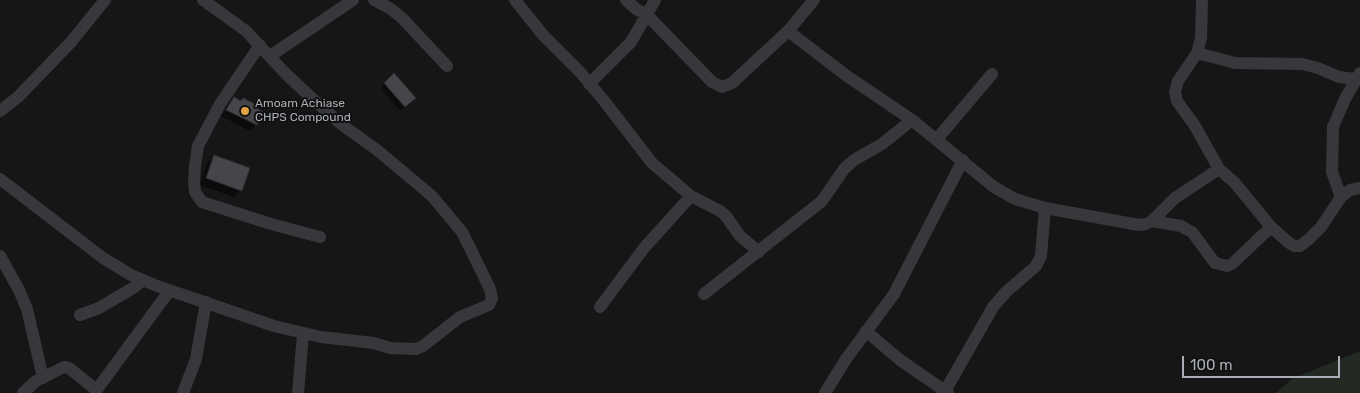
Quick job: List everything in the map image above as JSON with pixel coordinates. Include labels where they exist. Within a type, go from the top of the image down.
[{"type":"street","points":[[0,111],[18,97],[71,42],[105,0]]},
{"type":"street","points":[[0,179],[103,258],[143,280],[244,317],[303,334],[338,340],[366,342],[390,348],[416,349],[423,346],[460,317],[485,308],[492,302],[490,289],[462,232],[432,196],[377,150],[327,112],[246,31],[202,0]]},
{"type":"street","points":[[270,56],[352,0]]},
{"type":"street","points":[[374,0],[403,19],[446,66]]},
{"type":"street","points":[[515,0],[543,35],[580,72],[652,162],[691,196],[726,216],[740,236],[759,252]]},
{"type":"street","points":[[626,0],[636,9],[647,14],[712,82],[722,87],[732,83],[788,31],[814,0]]},
{"type":"street","points":[[589,84],[631,42],[654,0]]},
{"type":"street","points":[[1202,0],[1201,38],[1197,52],[1178,81],[1175,92],[1177,101],[1195,126],[1218,169],[1235,183],[1271,227],[1294,246],[1300,246],[1321,227],[1341,197],[1350,190],[1360,188]]},
{"type":"street","points":[[788,31],[847,76],[912,120],[994,187],[1015,199],[1045,208],[1139,225],[1146,224],[1152,221],[1175,198],[1218,169]]},
{"type":"street","points":[[260,45],[220,104],[198,146],[195,166],[195,192],[202,202],[320,237]]},
{"type":"street","points":[[1197,52],[1235,63],[1302,64],[1318,68],[1338,77],[1358,76]]},
{"type":"street","points":[[937,139],[992,74]]},
{"type":"street","points":[[1341,197],[1332,172],[1333,127],[1344,99],[1358,76]]},
{"type":"street","points":[[704,294],[822,201],[849,164],[882,144],[912,120]]},
{"type":"street","points":[[825,393],[866,331],[894,294],[963,160]]},
{"type":"street","points":[[600,307],[644,248],[691,196]]},
{"type":"street","points":[[866,331],[900,360],[946,392],[993,307],[1006,292],[1036,266],[1041,256],[1045,208]]},
{"type":"street","points":[[1152,221],[1186,228],[1192,232],[1215,263],[1227,266],[1232,264],[1271,227]]},
{"type":"street","points":[[0,256],[27,309],[43,378]]},
{"type":"street","points":[[80,315],[99,308],[143,280]]},
{"type":"street","points":[[23,393],[36,381],[66,367],[94,388],[98,388],[170,290]]},
{"type":"street","points":[[184,393],[196,359],[206,302]]},
{"type":"street","points":[[298,393],[303,334]]},
{"type":"shaded area","points":[[1360,351],[1360,393],[1276,393],[1292,379]]},
{"type":"building","points":[[394,73],[416,98],[405,107],[384,83]]},
{"type":"building","name":"Amoam Achiase CHPS Compound","points":[[234,97],[241,101],[243,98],[257,105],[256,108],[264,112],[257,125],[226,110]]},
{"type":"building","points":[[214,155],[250,168],[242,191],[206,178]]},
{"type":"place","name":"Amoam Achiase CHPS Compound","points":[[245,111]]}]
